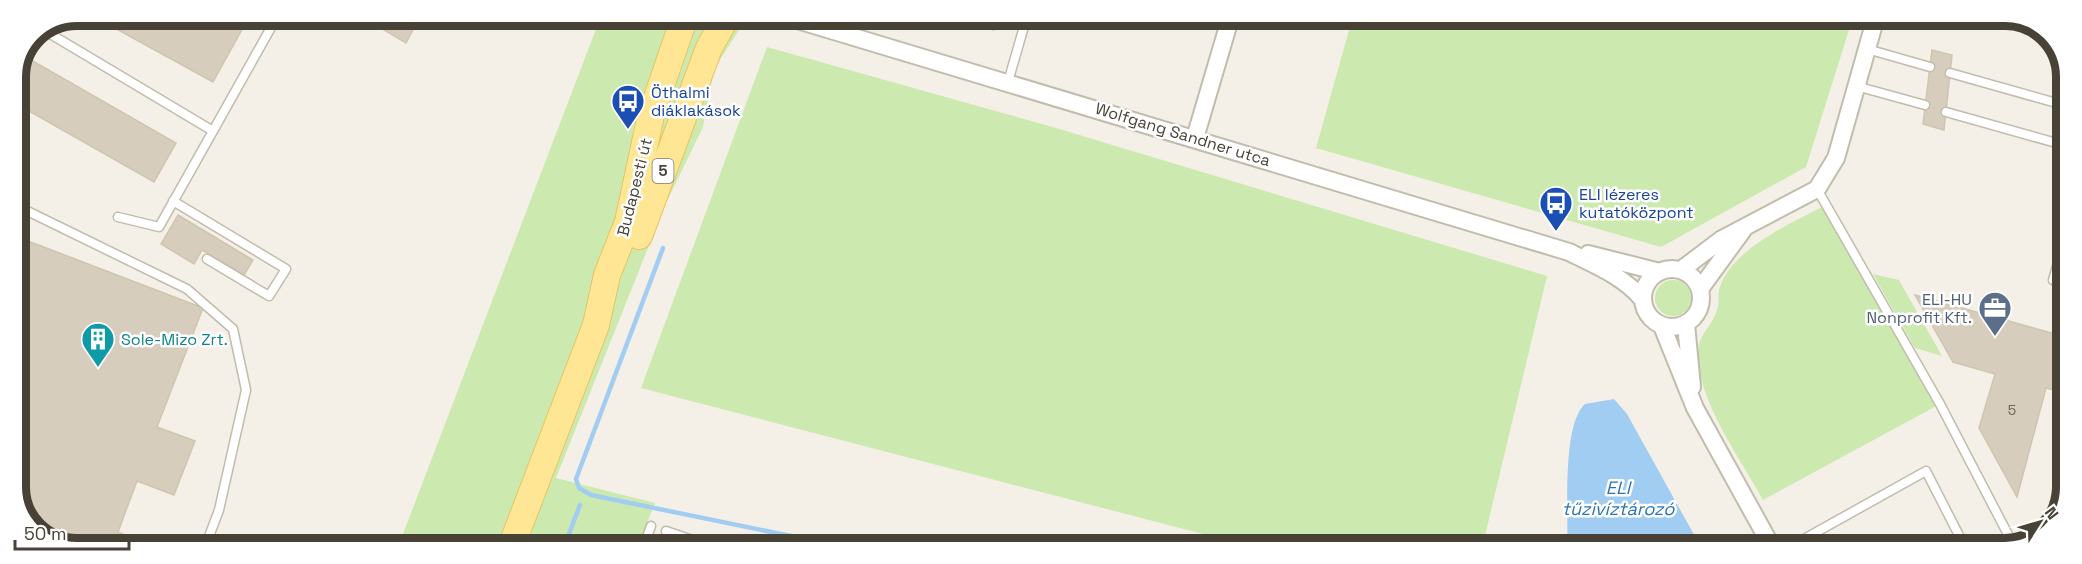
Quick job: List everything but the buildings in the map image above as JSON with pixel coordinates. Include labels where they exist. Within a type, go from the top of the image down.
[{"type":"main road","name":"Budapesti út","points":[[516,538],[596,325],[607,275],[628,222],[651,115],[682,26]]},
{"type":"main road","name":"Budapesti út","points":[[596,325],[621,284],[709,48],[721,26]]},
{"type":"street","name":"Wolfgang Sandner utca","points":[[821,26],[1569,252]]},
{"type":"street","name":"Wolfgang Sandner utca","points":[[832,26],[840,31]]},
{"type":"street","points":[[1195,138],[1228,26]]},
{"type":"street","points":[[1569,252],[1660,272],[1681,270],[1722,239],[1817,189],[1836,158],[1873,26]]},
{"type":"street","points":[[1662,326],[1678,327],[1686,324],[1700,309],[1700,289],[1744,229]]},
{"type":"street","points":[[1569,252],[1623,281],[1635,290],[1643,300],[1649,315],[1662,326],[1695,408],[1767,538]]},
{"type":"street","points":[[1681,270],[1689,274],[1700,289]]},
{"type":"street","points":[[1643,300],[1647,283],[1660,272]]},
{"type":"street","points":[[1686,324],[1695,408]]},
{"type":"lane","points":[[118,217],[159,227],[272,26]]},
{"type":"lane","points":[[1008,82],[1024,26]]},
{"type":"lane","points":[[49,33],[213,131]]},
{"type":"lane","points":[[1867,49],[1930,68]]},
{"type":"lane","points":[[1950,74],[2056,103]]},
{"type":"lane","points":[[1856,86],[1925,105]]},
{"type":"lane","points":[[1946,112],[2056,143]]},
{"type":"lane","points":[[1817,189],[1940,404],[2010,538]]},
{"type":"lane","points":[[173,201],[286,269],[269,296],[207,259]]},
{"type":"lane","points":[[26,210],[187,289],[233,329],[246,390],[219,510],[208,538]]},
{"type":"lane","points":[[2053,280],[2056,270]]},
{"type":"lane","points":[[1806,538],[1926,471],[1960,538]]},
{"type":"lane","points":[[647,538],[651,526]]},
{"type":"lane","points":[[666,531],[687,538]]},
{"type":"green space","points":[[597,26],[742,26],[714,69],[703,127],[666,203],[556,478],[655,503],[641,538],[401,538]]},
{"type":"green space","points":[[1350,26],[1850,26],[1806,167],[1661,247],[1316,148]]},
{"type":"green space","points":[[767,47],[1056,128],[1547,276],[1484,538],[1218,538],[641,388]]},
{"type":"green space","points":[[1826,205],[1940,404],[1763,500],[1721,428],[1704,389],[1699,370],[1699,345],[1718,307],[1720,287],[1727,273],[1737,261],[1765,238]]},
{"type":"green space","points":[[1873,274],[1899,280],[1942,356],[1915,348]]},
{"type":"green space","points":[[1673,280],[1685,286],[1691,298],[1685,310],[1673,316],[1661,310],[1655,298],[1661,286]]},
{"type":"water","name":"ELI tűzivíztározó","points":[[1614,399],[1627,414],[1696,538],[1567,538],[1569,451],[1577,415],[1585,404]]},
{"type":"waterway","points":[[663,248],[576,479],[579,488],[591,495],[800,538]]},
{"type":"waterway","points":[[567,538],[580,505]]},
{"type":"place","name":"Öthalmi diáklakások","points":[[628,130]]},
{"type":"place","name":"ELI lézeres kutatóközpont","points":[[1556,232]]},
{"type":"place","name":"ELI-HU Nonprofit Kft.","points":[[1995,337]]},
{"type":"place","name":"Sole-Mizo Zrt.","points":[[98,368]]}]
